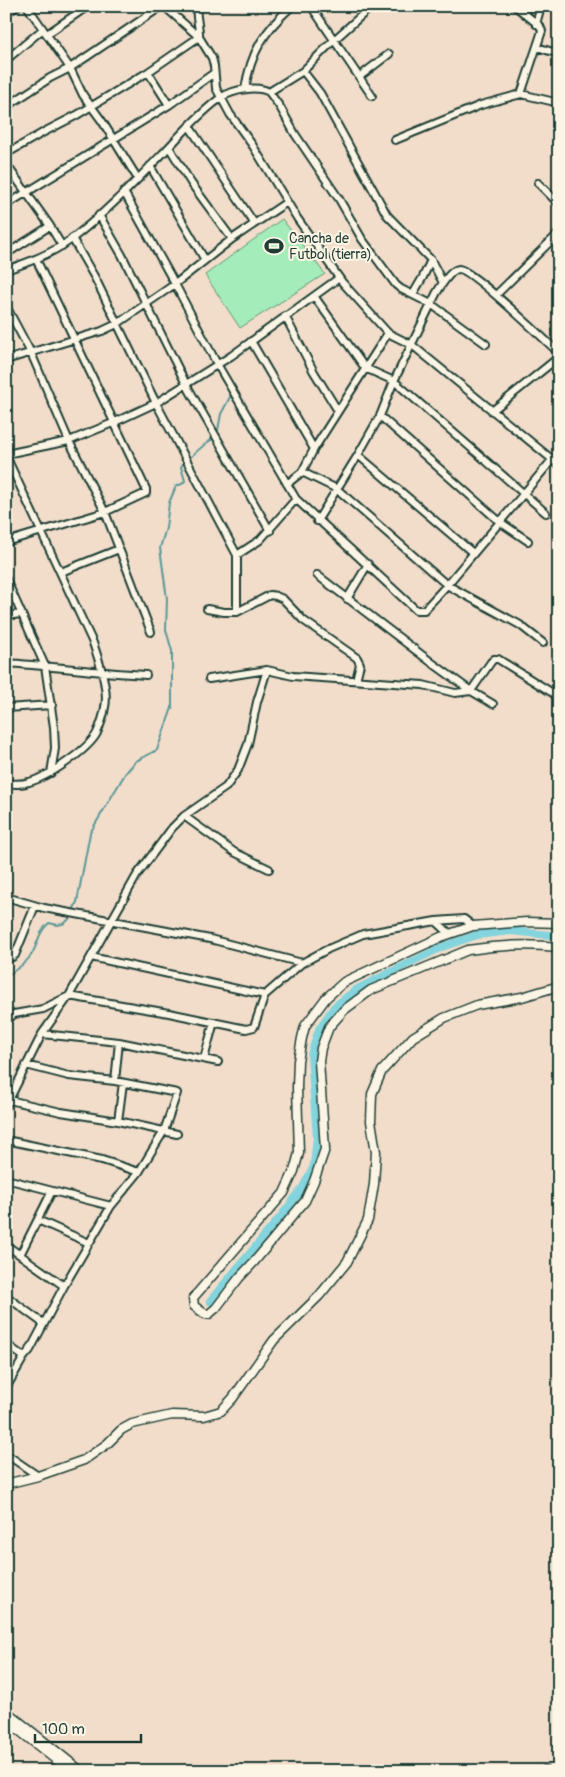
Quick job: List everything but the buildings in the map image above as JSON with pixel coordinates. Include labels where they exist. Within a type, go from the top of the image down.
[{"type":"street","points":[[6,13],[18,6]]},
{"type":"street","points":[[27,6],[70,68],[83,95],[92,106],[138,179]]},
{"type":"street","points":[[6,60],[45,32],[88,6]]},
{"type":"street","points":[[6,106],[50,78],[70,68],[118,34],[163,6],[199,38],[212,58],[216,88],[230,114],[339,278],[388,332],[412,345],[559,465]]},
{"type":"street","points":[[6,154],[92,106],[199,38],[200,33],[196,20],[197,6]]},
{"type":"street","points":[[245,89],[254,53],[265,34],[278,18],[292,6]]},
{"type":"street","points":[[311,6],[372,96]]},
{"type":"street","points":[[269,92],[303,71],[372,6]]},
{"type":"street","points":[[515,6],[540,26],[542,31],[521,94]]},
{"type":"street","points":[[536,24],[541,6]]},
{"type":"street","points":[[537,47],[559,54]]},
{"type":"street","points":[[359,76],[389,54]]},
{"type":"street","points":[[303,71],[320,93],[387,215],[431,260],[443,283]]},
{"type":"street","points":[[148,72],[169,105]]},
{"type":"street","points":[[6,205],[169,105],[214,73]]},
{"type":"street","points":[[6,270],[36,259],[62,246],[72,238],[138,179],[189,126],[222,97],[245,89],[265,89],[277,102],[295,134],[339,199],[362,239],[396,284],[401,289],[431,304],[486,344]]},
{"type":"street","points":[[395,140],[480,105],[521,94],[559,102]]},
{"type":"street","points":[[189,126],[254,223]]},
{"type":"street","points":[[169,147],[191,183],[232,239]]},
{"type":"street","points":[[6,164],[62,246]]},
{"type":"street","points":[[150,166],[205,260]]},
{"type":"street","points":[[538,183],[559,204]]},
{"type":"street","points":[[124,192],[217,364],[296,499],[317,521],[368,564],[416,610],[424,610],[447,585],[552,460]]},
{"type":"street","points":[[6,360],[118,324],[175,284],[254,223],[287,202]]},
{"type":"street","points":[[99,215],[147,304],[186,384],[270,531]]},
{"type":"street","points":[[6,254],[50,226]]},
{"type":"street","points":[[496,295],[559,233]]},
{"type":"street","points":[[72,238],[95,278],[156,402],[236,555],[237,612]]},
{"type":"street","points":[[6,542],[105,512],[146,493],[146,488],[115,422],[36,259]]},
{"type":"street","points":[[413,294],[431,260]]},
{"type":"street","points":[[317,521],[358,456],[380,416],[394,381],[431,304],[443,283],[455,270],[459,269],[467,272],[496,295],[559,355],[492,411]]},
{"type":"street","points":[[6,783],[18,784],[29,782],[51,773],[87,745],[96,734],[106,706],[103,673],[93,644],[6,455],[70,441],[156,402],[251,341],[339,278]]},
{"type":"street","points":[[314,296],[364,368],[394,381],[546,513]]},
{"type":"street","points":[[6,306],[105,512],[151,632]]},
{"type":"street","points":[[285,316],[314,372],[338,411]]},
{"type":"street","points":[[288,484],[302,472],[314,449],[388,332]]},
{"type":"street","points":[[251,341],[314,449]]},
{"type":"street","points":[[380,416],[500,522],[528,542]]},
{"type":"street","points":[[358,456],[473,554]]},
{"type":"street","points":[[302,472],[337,489],[447,585],[520,624],[543,643]]},
{"type":"street","points":[[236,555],[260,540],[270,531],[296,499]]},
{"type":"street","points":[[61,572],[119,549]]},
{"type":"street","points":[[347,599],[368,564]]},
{"type":"street","points":[[318,575],[347,599],[471,691],[493,704]]},
{"type":"street","points":[[6,579],[45,666],[52,705],[54,748],[51,773]]},
{"type":"street","points":[[207,610],[237,612],[270,596],[283,598],[303,620],[357,658],[360,664],[360,672],[356,680]]},
{"type":"street","points":[[6,616],[21,614]]},
{"type":"street","points":[[209,680],[267,670],[293,676],[423,686],[455,693],[471,691],[491,662],[498,658],[559,697]]},
{"type":"street","points":[[6,663],[103,673],[146,675]]},
{"type":"street","points":[[177,1134],[118,1121],[8,1103],[42,1034],[69,996],[137,875],[172,828],[184,816],[226,787],[238,770],[248,744],[257,702],[267,670]]},
{"type":"street","points":[[6,708],[52,705]]},
{"type":"street","points":[[184,816],[234,852],[269,869]]},
{"type":"street","points":[[6,897],[35,906],[210,939],[302,963]]},
{"type":"street","points":[[6,954],[12,956],[15,954],[35,906]]},
{"type":"street","points":[[6,1021],[14,1014],[44,1009],[69,996],[125,1004],[251,1029],[254,1027],[265,995],[302,963],[328,949],[363,934],[436,922],[464,919],[473,926]]},
{"type":"street","points":[[436,922],[450,934]]},
{"type":"street","points":[[559,924],[527,922],[473,926],[450,934],[344,982],[326,998],[306,1026],[298,1061],[299,1153],[294,1171],[284,1193],[193,1298],[194,1306],[205,1314],[209,1314],[216,1308],[234,1283],[273,1240],[305,1200],[325,1150],[318,1062],[329,1027],[344,1010],[371,990],[468,950],[534,944],[559,947]]},
{"type":"street","points":[[91,957],[265,995]]},
{"type":"street","points":[[6,1484],[38,1476],[84,1460],[107,1444],[121,1430],[132,1424],[172,1415],[204,1416],[221,1411],[233,1398],[274,1340],[319,1296],[347,1262],[368,1220],[374,1184],[376,1152],[371,1121],[372,1094],[382,1071],[413,1037],[444,1018],[477,1005],[522,997],[559,986]]},
{"type":"street","points":[[204,1059],[214,1022]]},
{"type":"street","points":[[42,1034],[119,1042],[218,1062]]},
{"type":"street","points":[[115,1081],[119,1042]]},
{"type":"street","points":[[6,1388],[24,1356],[30,1350],[110,1206],[138,1172],[164,1131],[177,1094],[115,1081],[69,1076],[26,1065]]},
{"type":"street","points":[[118,1121],[123,1083]]},
{"type":"street","points":[[6,1140],[102,1160],[138,1172]]},
{"type":"street","points":[[6,1189],[8,1180],[110,1206]]},
{"type":"street","points":[[20,1255],[52,1191]]},
{"type":"street","points":[[38,1220],[89,1244]]},
{"type":"street","points":[[6,1244],[64,1286]]},
{"type":"street","points":[[6,1296],[44,1324]]},
{"type":"street","points":[[6,1344],[24,1356]]},
{"type":"street","points":[[6,1454],[38,1476]]},
{"type":"street","points":[[6,1711],[81,1771]]},
{"type":"street","points":[[6,1720],[70,1771]]},
{"type":"green space","name":"Cancha de Futbol (tierra)","points":[[282,219],[325,274],[240,328],[205,275]]},
{"type":"waterway","points":[[216,433],[221,414],[230,397]]},
{"type":"waterway","points":[[6,976],[29,958],[35,949],[42,931],[49,923],[58,925],[65,923],[69,919],[77,902],[90,833],[125,774],[136,761],[157,750],[172,708],[172,651],[166,630],[167,599],[160,548],[166,528],[169,503],[176,486],[185,481],[181,467],[211,440],[212,436]]},
{"type":"waterway","points":[[210,1301],[282,1215],[302,1189],[314,1166],[317,1137],[311,1055],[319,1029],[334,1007],[357,989],[442,947],[477,935],[511,931],[559,936]]},
{"type":"place","name":"Cancha de Futbol (tierra)","points":[[274,246]]}]
